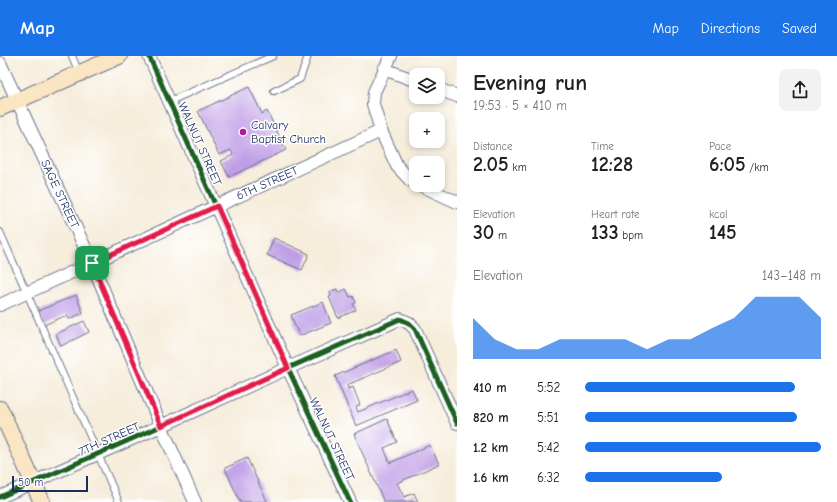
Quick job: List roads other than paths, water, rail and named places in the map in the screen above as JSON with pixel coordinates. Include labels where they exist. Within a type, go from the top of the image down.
[{"type":"main road","points":[[0,108],[119,56]]},
{"type":"main road","points":[[0,409],[42,502]]},
{"type":"street","name":"WALNUT STREET","points":[[149,56],[288,368],[350,502]]},
{"type":"street","points":[[391,56],[374,92],[373,104],[381,131],[397,166],[409,179]]},
{"type":"street","name":"SAGE STREET","points":[[0,63],[92,263],[195,502]]},
{"type":"street","points":[[384,70],[409,79]]},
{"type":"street","points":[[445,92],[457,96]]},
{"type":"street","name":"6TH STREET","points":[[0,306],[381,131]]},
{"type":"street","points":[[435,192],[457,202]]},
{"type":"street","name":"7TH STREET","points":[[0,497],[400,319],[409,323],[416,329],[457,423]]},
{"type":"lane","points":[[72,56],[79,73]]},
{"type":"lane","points":[[170,101],[273,56]]},
{"type":"lane","points":[[274,91],[300,79],[308,56]]},
{"type":"lane","points":[[0,232],[119,502]]},
{"type":"place","name":"Calvary Baptist Church","points":[[243,132]]}]
